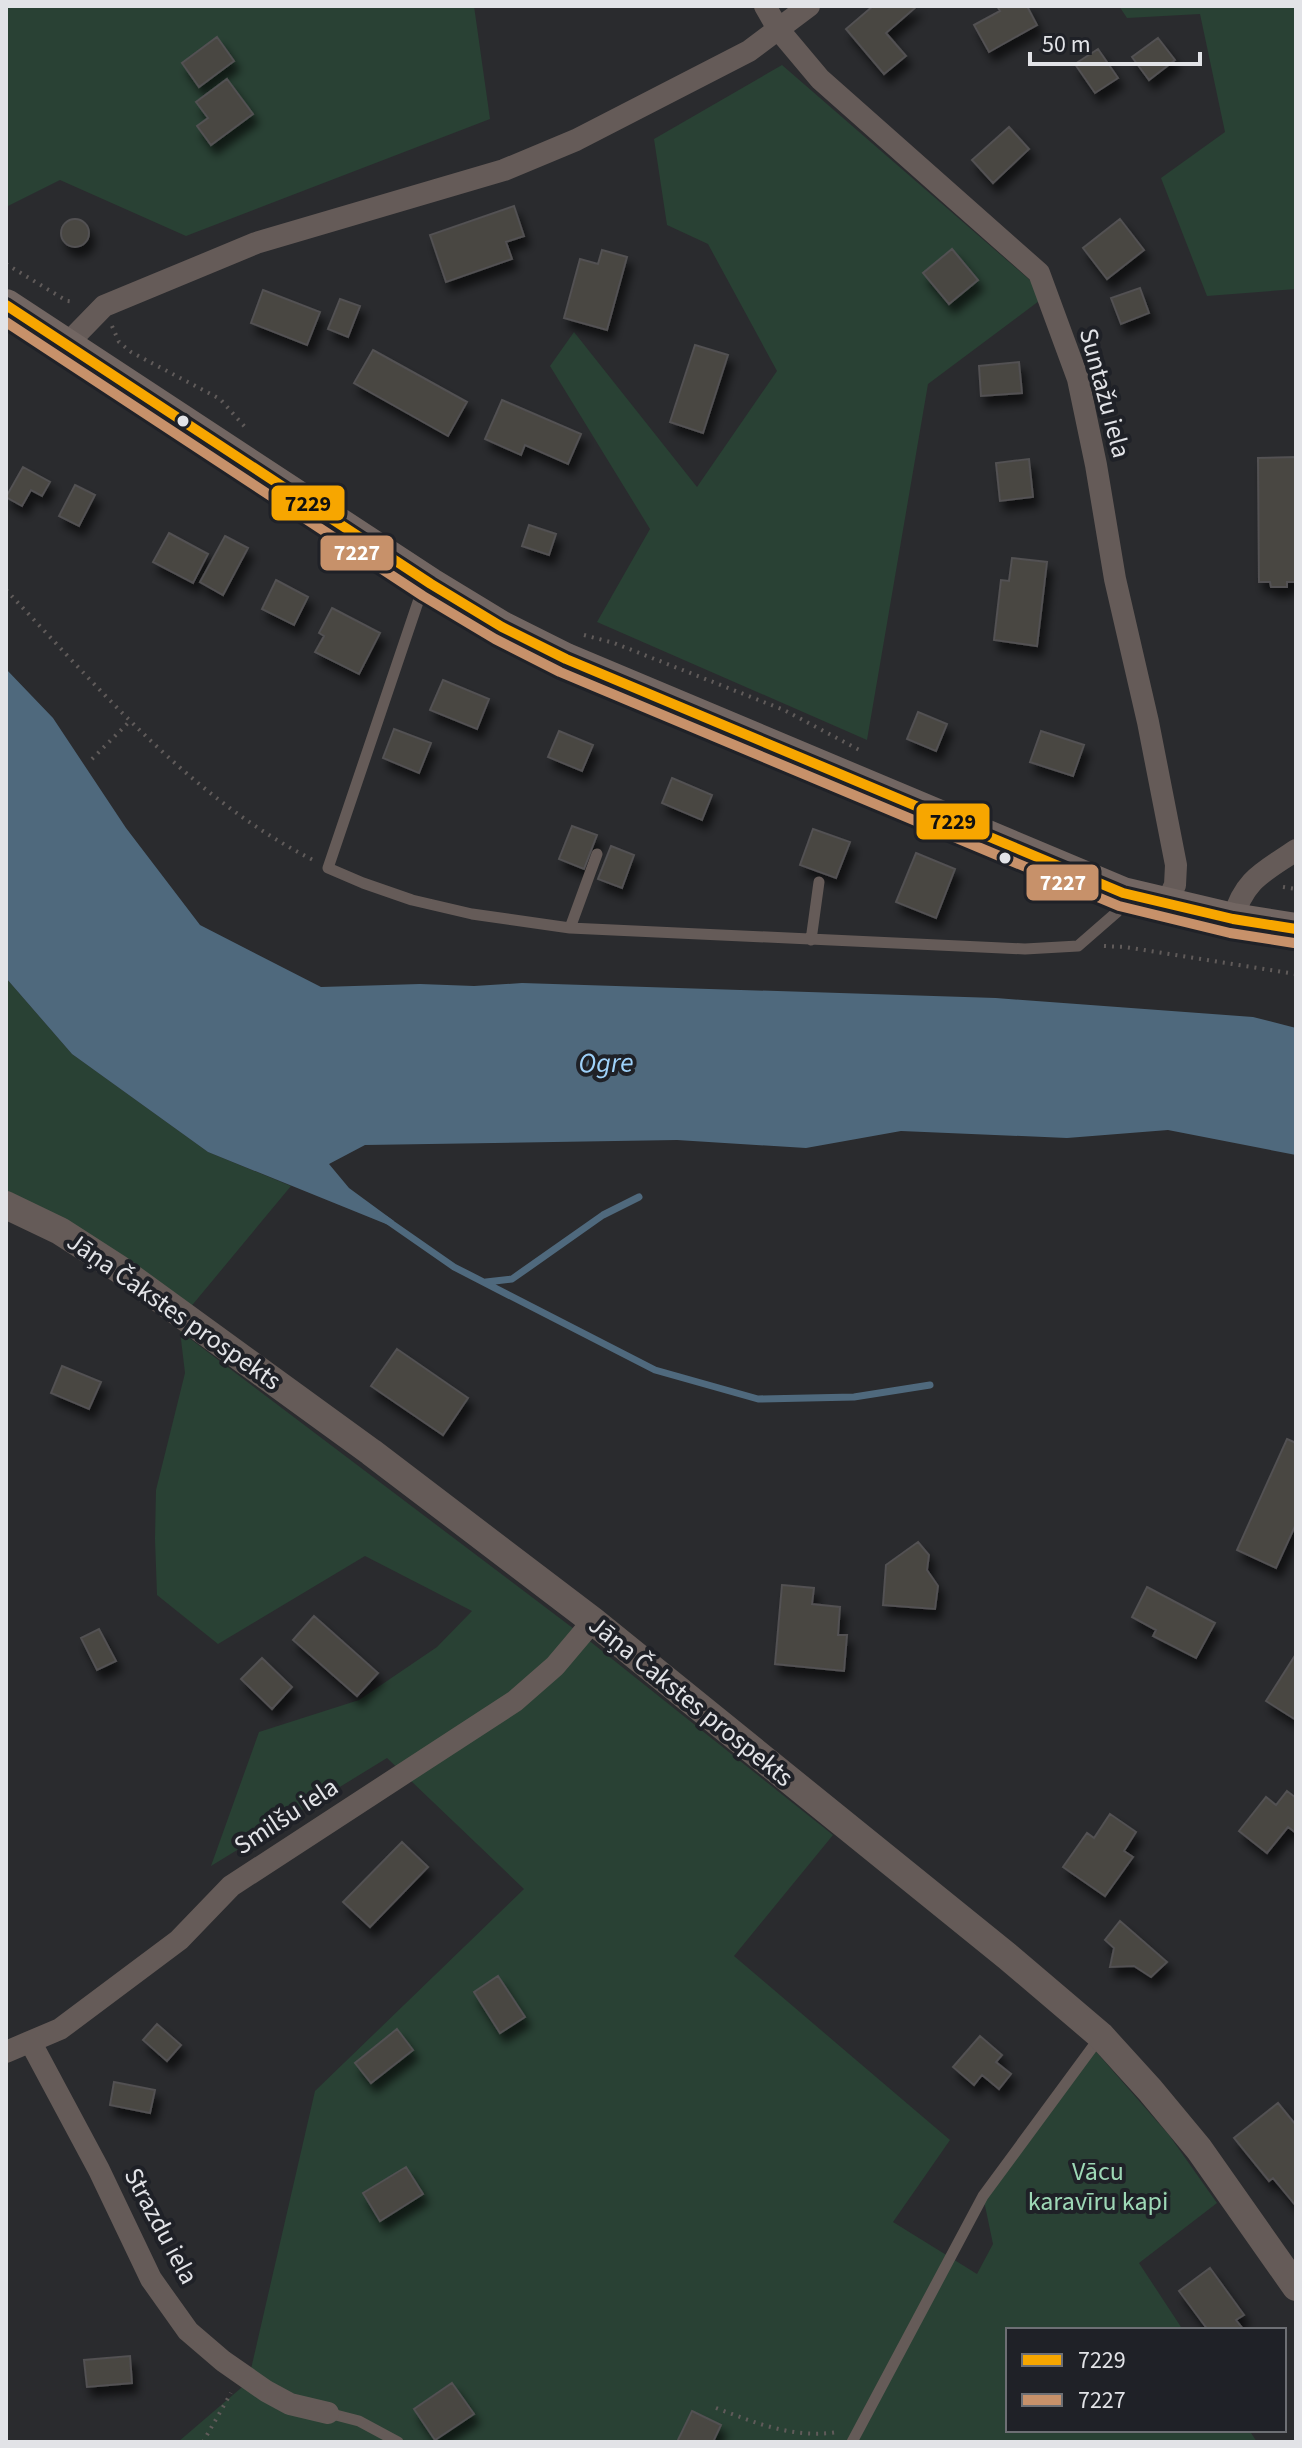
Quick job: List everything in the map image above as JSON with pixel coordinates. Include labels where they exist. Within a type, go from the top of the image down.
[{"type":"main road","points":[[6,305],[431,584],[502,627],[566,659],[1123,893],[1233,919],[1296,929]]},
{"type":"street","name":"Suntažu iela","points":[[765,6],[778,29],[820,79],[1039,273],[1078,379],[1115,579],[1148,722],[1176,865],[1175,885],[1166,904]]},
{"type":"street","points":[[67,344],[104,306],[256,243],[504,170],[576,140],[749,51],[809,6]]},
{"type":"street","points":[[1233,919],[1238,902],[1251,880],[1296,850]]},
{"type":"street","name":"Jāņa Čakstes prospekts","points":[[6,1205],[60,1231],[132,1278],[371,1452],[593,1621],[914,1880],[1101,2036],[1199,2149],[1296,2287]]},
{"type":"street","name":"Smilšu iela","points":[[6,2052],[60,2029],[179,1940],[231,1886],[515,1701],[555,1666],[593,1621]]},
{"type":"street","name":"Strazdu iela","points":[[31,2043],[99,2170],[151,2279],[188,2331],[223,2361],[290,2404],[328,2413]]},
{"type":"lane","points":[[431,584],[418,602],[328,868],[412,900],[472,914],[570,928],[1025,949],[1078,946],[1117,912],[1123,893]]},
{"type":"lane","points":[[570,928],[597,854]]},
{"type":"lane","points":[[811,940],[819,882]]},
{"type":"lane","points":[[852,2442],[983,2196],[1101,2036]]},
{"type":"lane","points":[[328,2413],[359,2421],[398,2442]]},
{"type":"path","points":[[6,264],[67,301],[75,303],[89,298],[104,306],[119,342],[131,352],[220,399],[247,430]]},
{"type":"path","points":[[6,590],[130,721],[225,806],[265,833],[328,868]]},
{"type":"path","points":[[572,632],[614,643],[784,710],[864,753]]},
{"type":"path","points":[[92,759],[130,721]]},
{"type":"path","points":[[1078,946],[1125,947],[1296,974]]},
{"type":"path","points":[[203,2442],[242,2373]]},
{"type":"path","points":[[716,2408],[770,2428],[818,2435],[860,2428]]},
{"type":"green space","points":[[6,6],[474,6],[490,119],[186,236],[60,180],[6,207]]},
{"type":"green space","points":[[1119,6],[1296,6],[1296,289],[1207,296],[1161,178],[1225,132],[1200,14],[1127,18]]},
{"type":"green space","points":[[782,65],[1047,295],[928,384],[867,740],[597,622],[650,529],[550,366],[574,332],[697,487],[777,371],[708,244],[667,225],[654,139]]},
{"type":"green space","points":[[6,978],[72,1054],[208,1152],[291,1186],[184,1315],[6,1205]]},
{"type":"green space","name":"Vācu karavīru kapi","points":[[180,1331],[582,1635],[833,1835],[734,1956],[950,2140],[893,2222],[977,2274],[993,2244],[983,2196],[1092,2047],[1169,2135],[1217,2203],[1139,2263],[1182,2328],[1006,2328],[1006,2432],[1250,2432],[1257,2442],[178,2442],[248,2382],[315,2091],[524,1889],[387,1758],[211,1866],[259,1732],[359,1700],[437,1647],[472,1611],[365,1556],[218,1644],[157,1595],[156,1490],[185,1373]]},
{"type":"water","name":"Ogre","points":[[6,669],[53,718],[126,828],[200,925],[321,987],[522,983],[996,998],[1253,1017],[1296,1028],[1296,1155],[1168,1130],[1067,1138],[901,1131],[806,1148],[677,1140],[365,1145],[329,1164],[349,1188],[394,1221],[391,1226],[208,1152],[72,1054],[6,978]]},
{"type":"building","points":[[873,6],[916,7],[886,33],[906,56],[884,74],[846,29]]},
{"type":"building","points":[[997,6],[1027,6],[1037,25],[989,52],[974,25],[1000,11]]},
{"type":"building","points":[[217,37],[234,61],[199,87],[182,63]]},
{"type":"building","points":[[1158,38],[1175,60],[1149,80],[1132,57]]},
{"type":"building","points":[[1098,49],[1118,78],[1095,93],[1075,64]]},
{"type":"building","points":[[227,79],[253,114],[211,145],[197,126],[208,118],[196,102]]},
{"type":"building","points":[[1009,127],[1029,149],[993,183],[972,160]]},
{"type":"building","points":[[514,206],[524,236],[506,242],[512,259],[446,282],[430,235]]},
{"type":"building","points":[[75,219],[85,223],[89,233],[85,243],[75,247],[65,243],[61,233],[65,223]]},
{"type":"building","points":[[1120,219],[1144,250],[1107,279],[1083,248]]},
{"type":"building","points":[[952,249],[978,280],[949,304],[923,273]]},
{"type":"building","points":[[602,250],[627,257],[607,330],[564,318],[580,259],[598,264]]},
{"type":"building","points":[[1140,288],[1149,313],[1121,324],[1111,298]]},
{"type":"building","points":[[263,290],[320,312],[307,345],[251,323]]},
{"type":"building","points":[[340,299],[360,306],[348,337],[328,329]]},
{"type":"building","points":[[695,345],[728,355],[703,433],[670,422]]},
{"type":"building","points":[[373,350],[467,402],[448,436],[354,383]]},
{"type":"building","points":[[1019,362],[1022,393],[981,396],[979,366]]},
{"type":"building","points":[[502,400],[581,434],[568,464],[525,445],[521,455],[485,439]]},
{"type":"building","points":[[1296,457],[1296,582],[1287,582],[1287,587],[1271,587],[1270,582],[1259,582],[1258,458]]},
{"type":"building","points":[[1029,459],[1033,497],[1000,501],[996,463]]},
{"type":"building","points":[[23,467],[50,482],[42,496],[31,490],[22,506],[6,497]]},
{"type":"building","points":[[75,485],[95,495],[79,526],[59,516]]},
{"type":"building","points":[[529,525],[556,534],[549,555],[522,546]]},
{"type":"building","points":[[169,533],[208,554],[193,583],[153,562]]},
{"type":"building","points":[[225,536],[248,548],[223,595],[200,582]]},
{"type":"building","points":[[1012,558],[1047,562],[1037,646],[994,640],[1001,580],[1009,581]]},
{"type":"building","points":[[276,580],[308,597],[294,625],[262,609]]},
{"type":"building","points":[[332,608],[380,633],[359,674],[315,652],[324,636],[319,633]]},
{"type":"building","points":[[443,680],[489,699],[477,729],[430,710]]},
{"type":"building","points":[[918,712],[947,724],[936,751],[907,739]]},
{"type":"building","points":[[394,729],[431,743],[419,773],[383,758]]},
{"type":"building","points":[[559,731],[593,745],[582,771],[548,757]]},
{"type":"building","points":[[1041,731],[1084,745],[1073,776],[1030,762]]},
{"type":"building","points":[[672,778],[712,795],[702,820],[662,803]]},
{"type":"building","points":[[572,826],[597,835],[584,869],[559,859]]},
{"type":"building","points":[[813,829],[850,842],[836,878],[800,865]]},
{"type":"building","points":[[611,846],[634,855],[622,888],[598,879]]},
{"type":"building","points":[[916,853],[955,869],[936,918],[896,902]]},
{"type":"building","points":[[397,1349],[468,1398],[443,1435],[371,1386]]},
{"type":"building","points":[[62,1366],[101,1382],[89,1409],[51,1393]]},
{"type":"building","points":[[1287,1439],[1296,1443],[1296,1524],[1276,1568],[1237,1550]]},
{"type":"building","points":[[918,1542],[929,1555],[927,1570],[938,1586],[935,1609],[883,1605],[886,1565]]},
{"type":"building","points":[[782,1585],[814,1588],[812,1604],[840,1607],[838,1635],[847,1635],[844,1671],[775,1664]]},
{"type":"building","points":[[1147,1587],[1215,1623],[1196,1658],[1153,1636],[1156,1630],[1132,1617]]},
{"type":"building","points":[[314,1616],[378,1673],[357,1696],[293,1640]]},
{"type":"building","points":[[99,1629],[116,1661],[97,1670],[81,1638]]},
{"type":"building","points":[[1296,1654],[1296,1720],[1266,1701]]},
{"type":"building","points":[[262,1658],[292,1687],[272,1709],[241,1679]]},
{"type":"building","points":[[1287,1791],[1296,1798],[1296,1833],[1288,1827],[1267,1853],[1239,1831],[1266,1797],[1276,1805]]},
{"type":"building","points":[[1110,1814],[1136,1832],[1124,1851],[1133,1857],[1105,1896],[1063,1867],[1087,1833],[1094,1838]]},
{"type":"building","points":[[402,1842],[428,1867],[370,1927],[343,1902]]},
{"type":"building","points":[[1120,1921],[1167,1962],[1151,1977],[1134,1966],[1110,1967],[1114,1948],[1105,1940]]},
{"type":"building","points":[[498,1976],[525,2017],[500,2033],[474,1992]]},
{"type":"building","points":[[157,2024],[181,2045],[167,2061],[143,2040]]},
{"type":"building","points":[[397,2029],[413,2050],[371,2083],[355,2063]]},
{"type":"building","points":[[980,2036],[1002,2055],[996,2062],[1011,2074],[999,2089],[982,2075],[974,2085],[953,2067]]},
{"type":"building","points":[[114,2082],[155,2090],[150,2113],[110,2105]]},
{"type":"building","points":[[1278,2103],[1296,2125],[1296,2206],[1273,2178],[1269,2181],[1234,2138]]},
{"type":"building","points":[[406,2167],[423,2194],[380,2221],[363,2193]]},
{"type":"building","points":[[1210,2268],[1244,2315],[1236,2320],[1242,2328],[1207,2328],[1179,2291]]},
{"type":"building","points":[[130,2356],[132,2383],[87,2387],[84,2360]]},
{"type":"building","points":[[452,2383],[474,2414],[435,2440],[414,2409]]},
{"type":"building","points":[[692,2411],[721,2425],[713,2442],[677,2442]]},
{"type":"waterway","points":[[486,1282],[512,1279],[603,1215],[639,1197]]},
{"type":"waterway","points":[[385,1219],[454,1267],[655,1370],[758,1399],[854,1397],[930,1385]]},
{"type":"transit line","name":"7229","points":[[6,305],[431,584],[502,627],[566,659],[1123,893],[1233,919],[1296,929]]},
{"type":"transit line","name":"7227","points":[[6,322],[423,596],[495,639],[560,672],[1119,906],[1230,933],[1294,943]]}]
